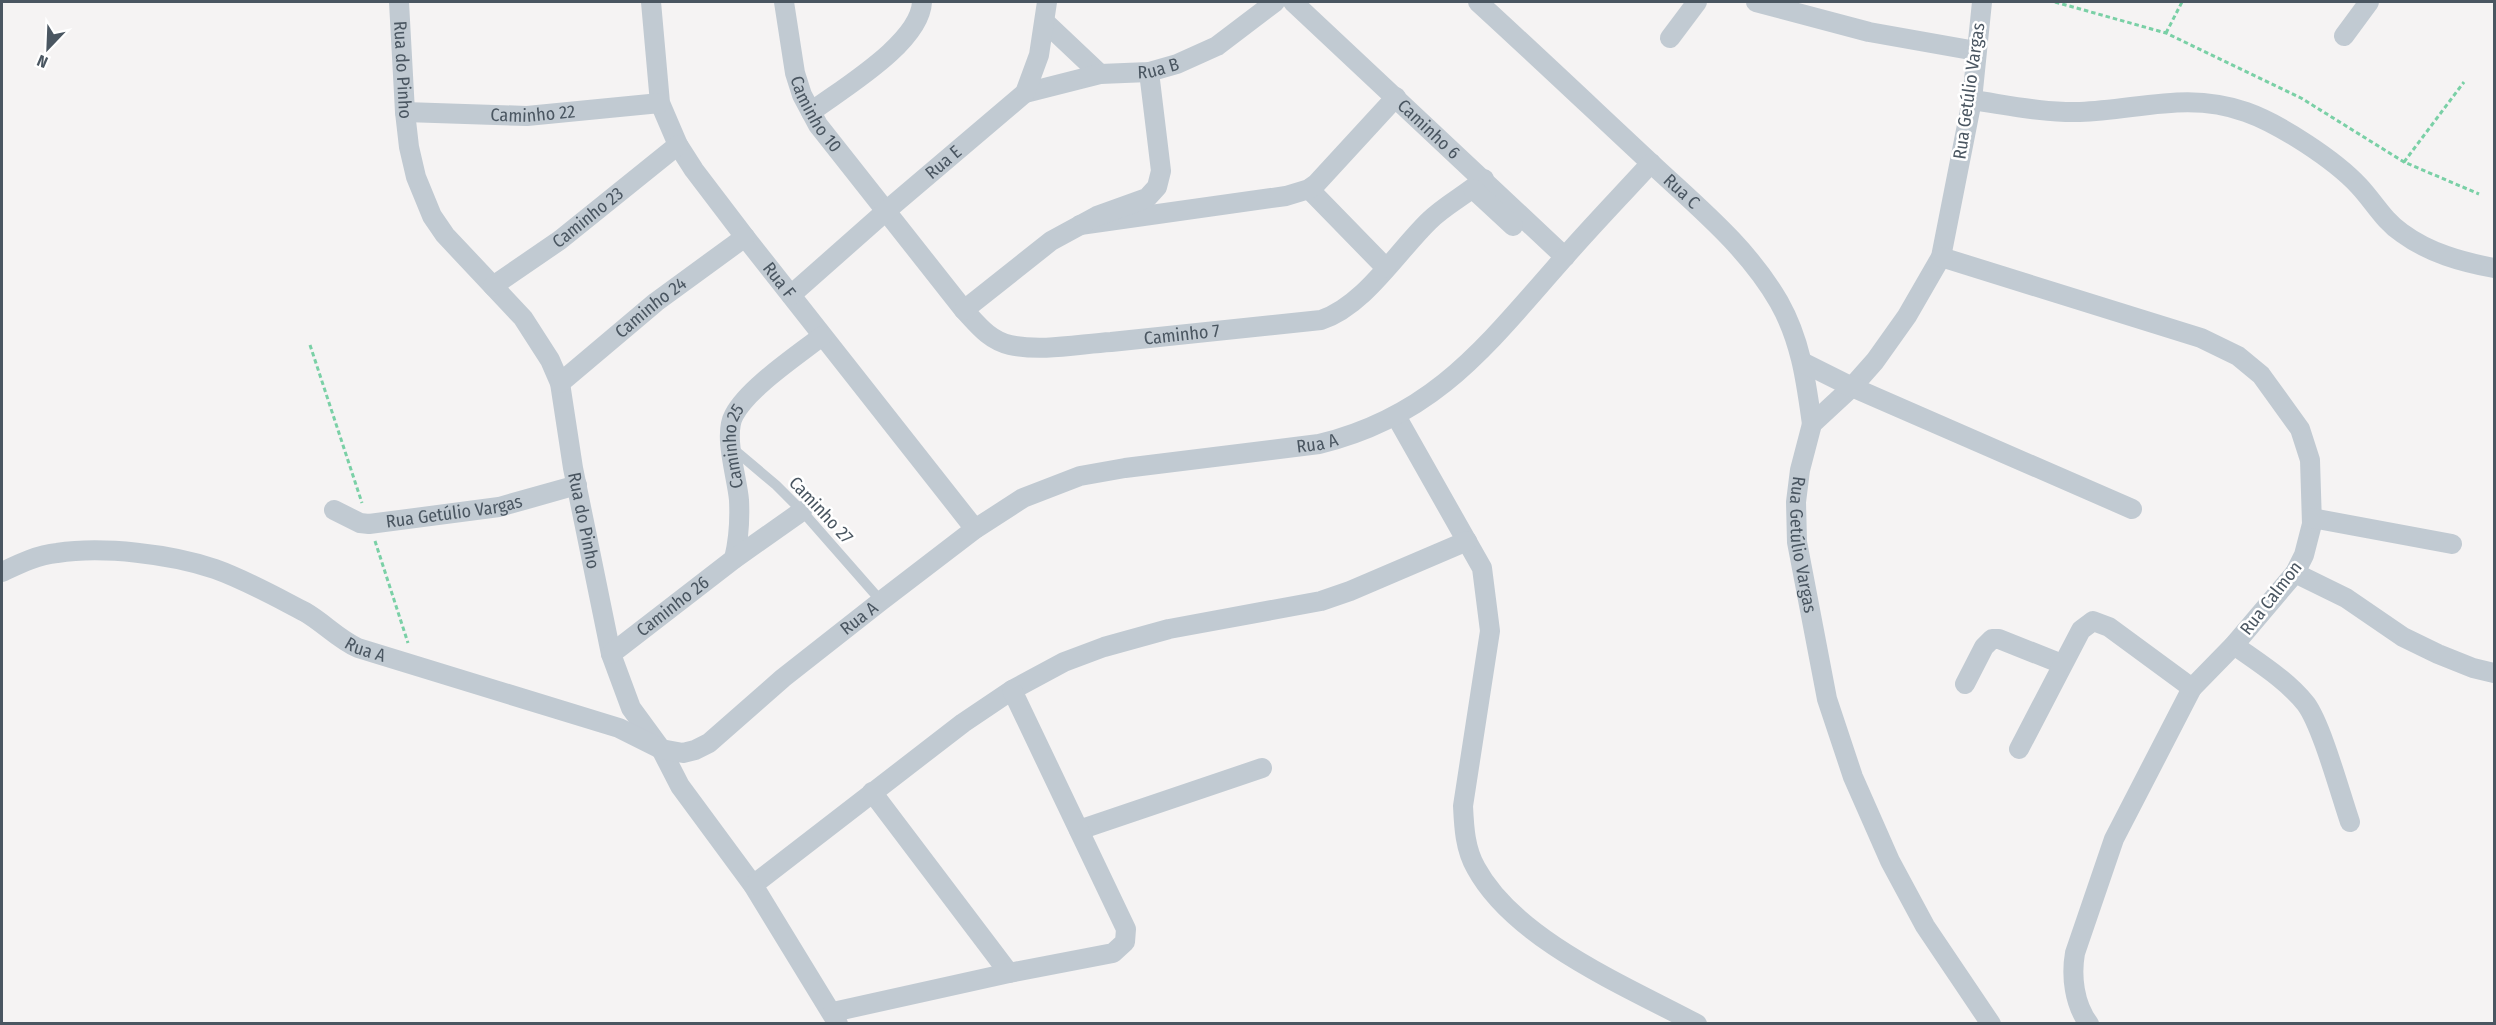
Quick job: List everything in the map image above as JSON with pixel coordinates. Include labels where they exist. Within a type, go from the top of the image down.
[{"type":"street","name":"Rua do Pinho","points":[[399,2],[405,112],[409,147],[416,177],[432,216],[455,249],[523,318],[550,360],[560,383],[577,485],[611,654],[631,708],[661,749],[680,786],[753,885],[836,1018]]},
{"type":"street","name":"Rua F","points":[[651,2],[660,103],[678,145],[745,237],[975,529]]},
{"type":"street","name":"Caminho 10","points":[[784,2],[795,73],[802,95],[818,125],[886,210]]},
{"type":"street","points":[[811,112],[909,35],[921,11],[922,2]]},
{"type":"street","name":"Rua E","points":[[791,295],[886,210],[1025,93],[1039,55],[1046,23],[1047,2]]},
{"type":"street","name":"Rua B","points":[[1025,93],[1100,74],[1149,72],[1177,64],[1217,46],[1275,2]]},
{"type":"street","name":"Caminho 6","points":[[1293,2],[1396,97],[1478,184],[1561,261]]},
{"type":"street","points":[[1670,38],[1696,2]]},
{"type":"street","points":[[1756,2],[1869,32],[1976,51]]},
{"type":"street","name":"Rua Getúlio Vargas","points":[[1982,2],[1971,100],[1941,257],[1908,316],[1875,361],[1852,387],[1812,424],[1800,470],[1796,523],[1797,542],[1827,699],[1853,777],[1890,861],[1925,926],[1991,1023]]},
{"type":"street","points":[[2344,36],[2369,2]]},
{"type":"street","name":"Rua C","points":[[1482,3],[1714,223],[1762,274],[1795,335],[1804,363],[1812,424]]},
{"type":"street","points":[[1046,23],[1100,74]]},
{"type":"street","points":[[964,310],[1029,256],[1097,216],[1141,202],[1157,186],[1161,171],[1149,72]]},
{"type":"street","points":[[1080,225],[1286,195],[1309,189],[1396,97]]},
{"type":"street","points":[[1971,100],[2052,112],[2080,112],[2188,101],[2246,112],[2297,140],[2338,168],[2357,184],[2391,224],[2417,243],[2453,258],[2494,268]]},
{"type":"street","name":"Caminho 22","points":[[405,112],[527,116],[660,103]]},
{"type":"street","name":"Caminho 23","points":[[493,286],[560,240],[678,145]]},
{"type":"street","name":"Rua A","points":[[2,572],[41,556],[73,551],[136,553],[201,564],[262,590],[318,619],[347,643],[358,648],[619,728],[661,749],[684,753],[708,743],[783,678],[881,601],[975,529],[1023,498],[1080,476],[1125,468],[1319,444],[1349,436],[1396,416],[1421,402],[1471,360],[1514,316],[1561,261],[1651,164]]},
{"type":"street","name":"Caminho 7","points":[[886,210],[964,310],[986,334],[998,341],[1024,347],[1064,346],[1321,320],[1330,317],[1344,309],[1386,268],[1428,221],[1478,184]]},
{"type":"street","points":[[1309,189],[1386,268]]},
{"type":"street","name":"Caminho 24","points":[[560,383],[656,303],[745,237]]},
{"type":"street","name":"Rua Calmon","points":[[1941,257],[2201,338],[2238,356],[2261,375],[2300,429],[2310,460],[2312,518],[2304,555],[2295,573],[2234,645],[2192,688],[2114,839],[2075,953],[2072,969],[2075,992],[2089,1023]]},
{"type":"street","name":"Caminho 25","points":[[734,559],[739,538],[740,519],[731,447],[730,431],[733,416],[753,392],[822,336]]},
{"type":"street","points":[[1804,363],[1852,387],[2132,509]]},
{"type":"street","points":[[1396,416],[1482,568],[1490,632],[1463,806],[1464,834],[1475,866],[1495,898],[1548,943],[1697,1023]]},
{"type":"street","name":"Rua Getúlio Vargas","points":[[334,510],[360,523],[369,524],[499,507],[577,485]]},
{"type":"street","name":"Caminho 26","points":[[611,654],[734,559],[802,511]]},
{"type":"street","points":[[2312,518],[2452,544]]},
{"type":"street","points":[[753,885],[963,723],[1012,690],[1064,662],[1104,647],[1169,629],[1321,601],[1467,541]]},
{"type":"street","points":[[2295,573],[2346,598],[2403,637],[2473,668],[2494,673]]},
{"type":"street","points":[[2019,749],[2081,630],[2093,621],[2109,627],[2192,688]]},
{"type":"street","points":[[1965,684],[1984,646],[1992,639],[1999,639],[2062,664]]},
{"type":"street","points":[[2234,645],[2264,666],[2307,706],[2350,822]]},
{"type":"street","points":[[836,1018],[1010,973],[1113,953],[1125,942],[1126,929],[1012,690]]},
{"type":"street","points":[[1079,830],[1262,768]]},
{"type":"street","points":[[872,792],[1010,973]]},
{"type":"lane","name":"Caminho 27","points":[[731,447],[776,485],[802,511],[881,601]]},
{"type":"path","points":[[2055,2],[2166,33],[2301,98],[2404,162],[2479,194]]},
{"type":"path","points":[[2166,33],[2182,2]]},
{"type":"path","points":[[2404,162],[2464,82]]}]
